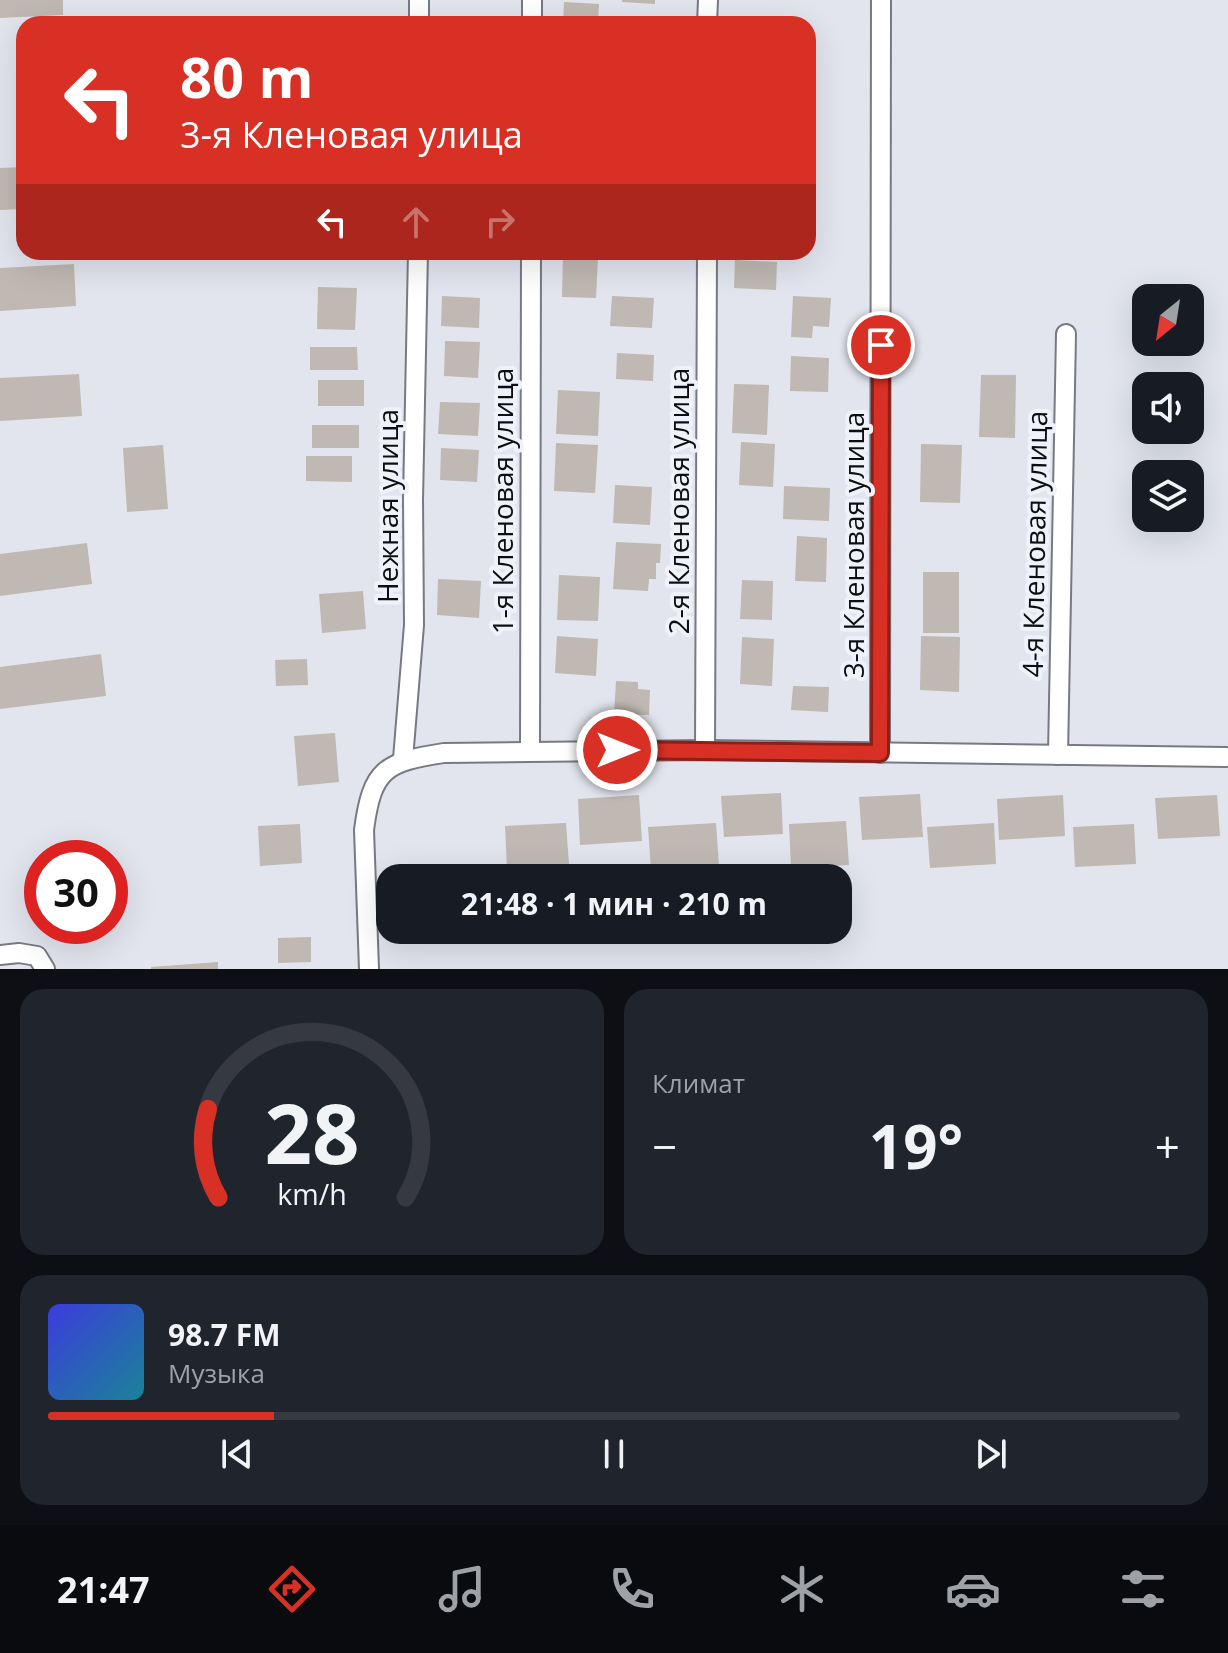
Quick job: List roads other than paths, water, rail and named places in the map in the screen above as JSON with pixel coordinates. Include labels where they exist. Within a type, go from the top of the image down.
[{"type":"street","name":"3-я Кленовая улица","points":[[880,753],[881,0]]},
{"type":"street","name":"Нежная улица","points":[[403,759],[414,625],[418,260]]},
{"type":"street","name":"1-я Кленовая улица","points":[[530,751],[531,260]]},
{"type":"street","name":"2-я Кленовая улица","points":[[705,750],[707,260]]},
{"type":"street","name":"4-я Кленовая улица","points":[[1058,755],[1066,334]]},
{"type":"street","points":[[369,969],[364,830],[367,810],[372,789],[383,774],[403,759],[444,753],[705,750],[1226,757]]},
{"type":"street","points":[[0,955],[19,953],[37,956],[45,969]]}]
